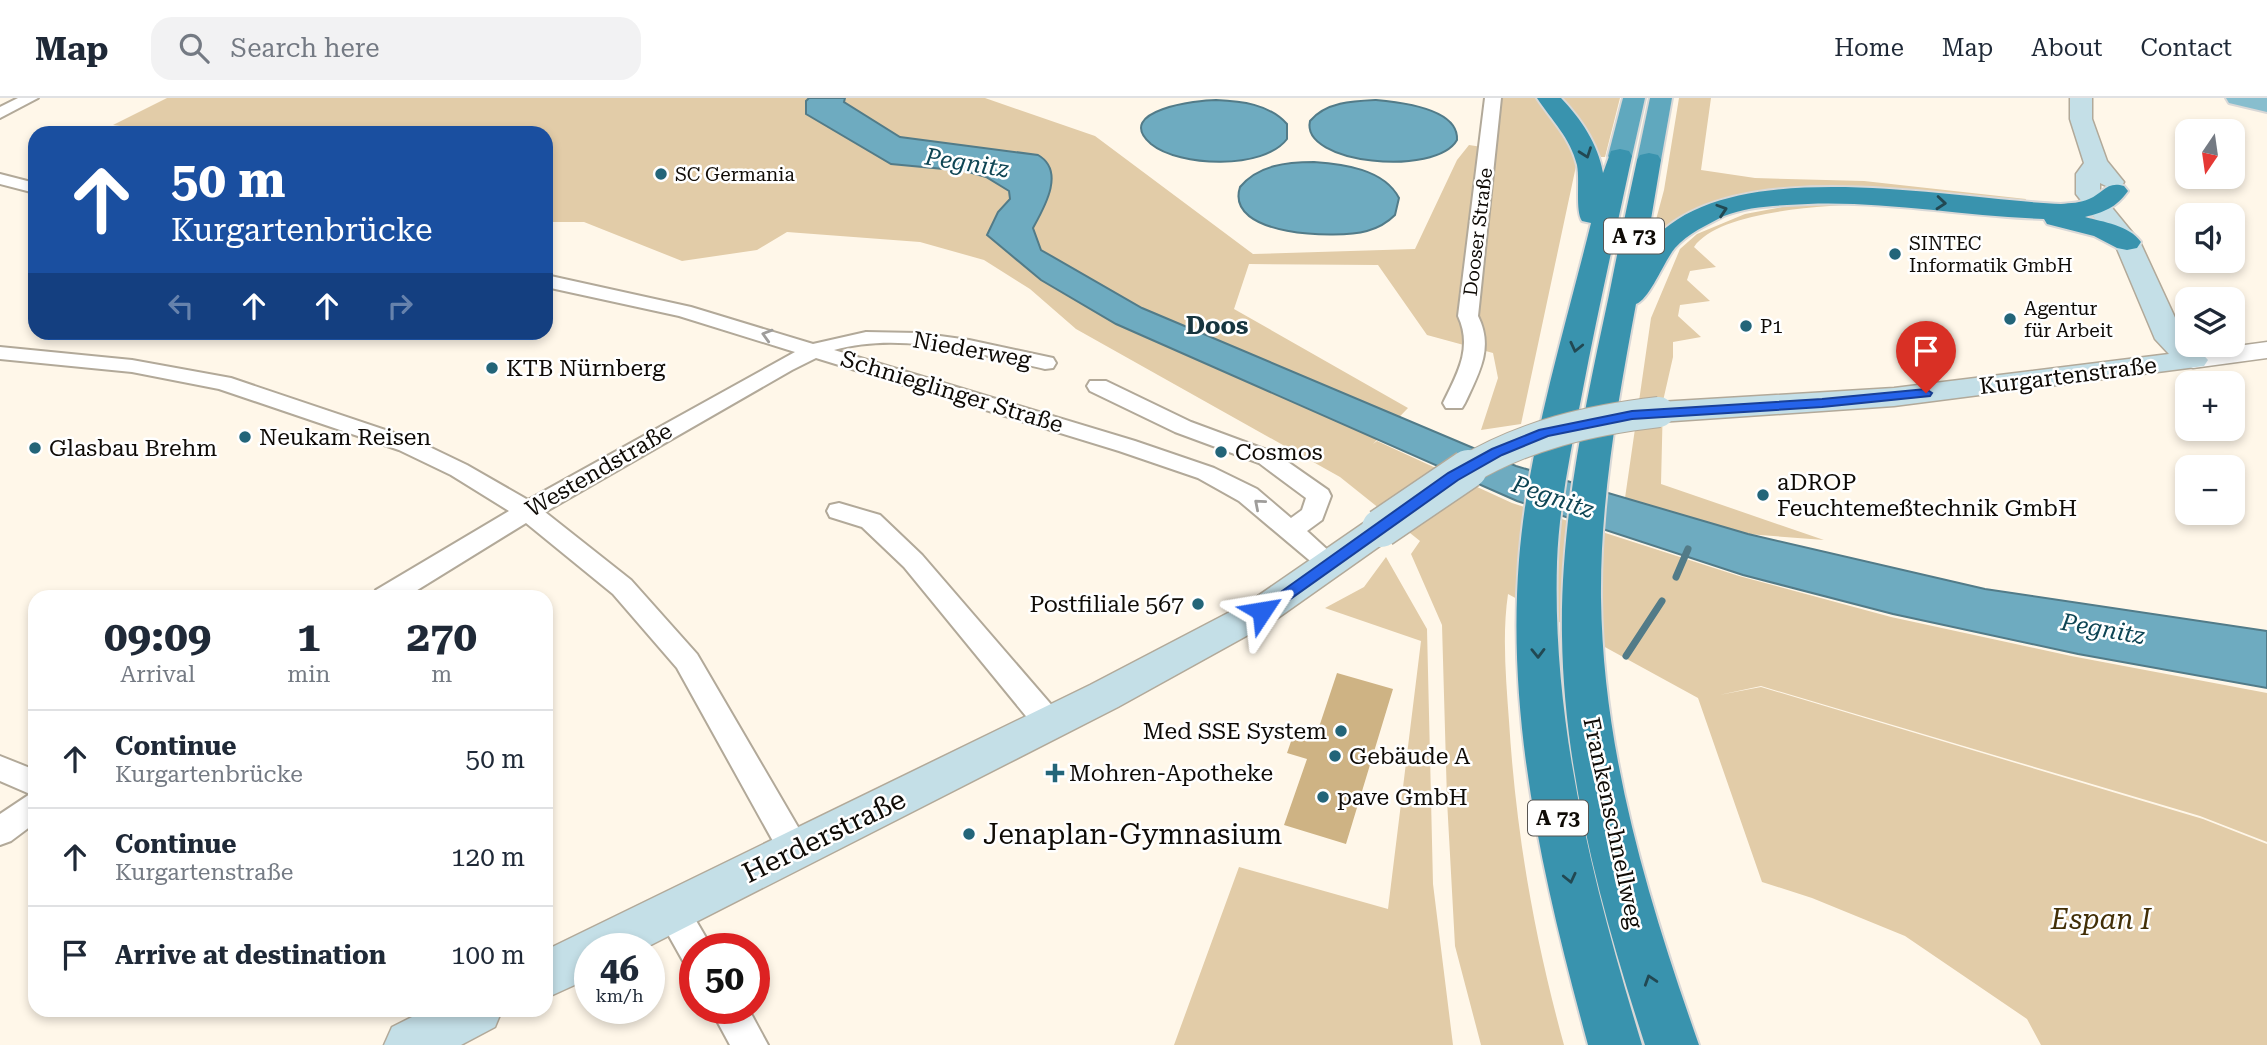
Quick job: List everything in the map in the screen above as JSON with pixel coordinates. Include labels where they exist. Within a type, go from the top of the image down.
[{"type":"highway","points":[[1548,98],[1579,135],[1592,173],[1591,280]]},
{"type":"highway","name":"Frankenschnellweg","points":[[1615,1045],[1584,942],[1562,843],[1546,752],[1539,685],[1537,585],[1540,535],[1552,454],[1634,98]]},
{"type":"highway","name":"Frankenschnellweg","points":[[1661,98],[1593,467],[1585,521],[1581,603],[1584,664],[1597,767],[1633,925],[1672,1045]]},
{"type":"highway","points":[[1620,313],[1669,239],[1694,220],[1730,207],[1764,200],[1824,196],[1887,198],[2061,212],[2106,198]]},
{"type":"highway","points":[[2013,209],[2088,224],[2127,242]]},
{"type":"main road","points":[[2081,98],[2081,119],[2095,163],[2088,174],[2087,188],[2106,198],[2170,339],[2193,360]]},
{"type":"main road","points":[[2237,98],[2267,105]]},
{"type":"main road","name":"Kurgartenstraße","points":[[1381,528],[1453,476],[1513,444],[1574,425],[1660,412],[1894,397],[2193,360]]},
{"type":"main road","name":"Herderstraße","points":[[628,933],[1050,724],[1262,611],[1381,528]]},
{"type":"main road","points":[[553,972],[574,961]]},
{"type":"main road","points":[[410,1045],[464,1017]]},
{"type":"street","points":[[0,113],[30,98]]},
{"type":"street","name":"Dooser Straße","points":[[1454,402],[1474,358],[1478,336],[1468,316],[1493,98]]},
{"type":"street","points":[[0,179],[28,186]]},
{"type":"street","name":"Schnieglinger Straße","points":[[553,283],[684,311],[817,350],[1206,473],[1248,495],[1330,564]]},
{"type":"street","name":"Niederweg","points":[[817,350],[856,339],[922,338],[1045,363]]},
{"type":"street","name":"Westendstraße","points":[[398,590],[680,423],[817,350]]},
{"type":"street","name":"Kurgartenstraße","points":[[2193,360],[2267,350]]},
{"type":"street","points":[[0,353],[132,366],[183,375],[302,406],[408,445],[459,470],[528,511],[622,587],[687,661],[796,851]]},
{"type":"street","points":[[1098,386],[1183,427],[1267,458],[1290,474],[1319,496],[1313,514],[1290,531]]},
{"type":"street","points":[[839,511],[871,521],[913,561],[1050,724]]},
{"type":"street","points":[[0,768],[28,780]]},
{"type":"street","points":[[0,832],[28,810]]},
{"type":"street","points":[[672,911],[685,933]]},
{"type":"street","points":[[738,1024],[750,1045]]},
{"type":"green space","name":"Espan I","points":[[167,98],[985,98],[1095,136],[1253,254],[1415,249],[1457,160],[1469,145],[1495,149],[1498,98],[1539,98],[1579,152],[1521,424],[1481,430],[1498,378],[1493,353],[1427,335],[1378,265],[1249,264],[1234,309],[1408,408],[1373,444],[1377,441],[1512,503],[1739,576],[1891,617],[2071,656],[2267,693],[2267,842],[2200,816],[1761,686],[1719,695],[1761,687],[2203,819],[2267,844],[2267,1045],[2041,1045],[2027,1019],[1905,936],[1812,898],[1762,882],[1698,698],[1508,594],[1505,657],[1516,804],[1535,924],[1564,1045],[1481,1045],[1455,946],[1442,625],[1411,554],[1420,541],[1340,477],[1076,329],[1030,289],[984,260],[920,242],[787,232],[757,250],[682,261],[584,222],[553,222],[553,126],[113,125]]},
{"type":"green space","points":[[1556,98],[1620,98],[1605,157],[1601,157],[1575,115]]},
{"type":"green space","points":[[1679,98],[1711,98],[1701,170],[1755,178],[1864,181],[2026,199],[2021,218],[1897,205],[1835,206],[1765,214],[1735,222],[1710,233],[1694,247],[1716,267],[1690,271],[1687,280],[1710,301],[1680,305],[1678,316],[1701,337],[1673,342],[1673,357],[1663,401],[1661,484],[1824,540],[1747,534],[1625,498],[1651,318],[1680,249],[1697,234],[1745,214],[1782,207],[1760,196],[1653,245],[1650,242],[1664,190]]},
{"type":"green space","points":[[1386,557],[1427,629],[1433,884],[1453,1045],[1174,1045],[1239,867],[1388,909],[1421,641],[1325,608],[1364,587]]},
{"type":"water","name":"Pegnitz","points":[[809,98],[845,98],[844,102],[900,137],[1038,155],[1051,170],[1052,180],[1047,200],[1033,228],[1041,250],[1142,308],[1516,466],[1748,534],[1985,589],[2267,631],[2267,688],[2078,654],[1893,614],[1743,575],[1517,501],[1116,324],[1041,280],[987,235],[998,212],[1010,199],[1009,191],[986,177],[965,171],[891,164],[806,114],[806,101]]},
{"type":"water","points":[[1216,100],[1245,103],[1272,112],[1287,124],[1287,139],[1276,149],[1260,156],[1221,162],[1200,161],[1164,152],[1151,144],[1142,132],[1142,123],[1162,109]]},
{"type":"water","points":[[1376,100],[1412,105],[1438,114],[1455,129],[1457,140],[1444,152],[1424,159],[1399,162],[1347,156],[1326,147],[1313,136],[1310,121],[1324,110],[1349,102]]},
{"type":"water","points":[[1314,162],[1362,170],[1383,180],[1399,198],[1395,215],[1382,225],[1367,231],[1333,235],[1310,234],[1266,225],[1249,216],[1240,204],[1240,187],[1255,174],[1283,164]]},
{"type":"building","name":"Gebäude A","points":[[1337,673],[1393,689],[1346,844],[1284,825],[1307,759],[1287,753],[1296,727],[1317,733]]},
{"type":"waterway","points":[[1676,577],[1688,549]]},
{"type":"waterway","points":[[1626,656],[1662,601]]},
{"type":"place","name":"SC Germania","points":[[661,174]]},
{"type":"place","name":"SINTEC Informatik GmbH","points":[[1895,254]]},
{"type":"place","name":"Agentur für Arbeit","points":[[2010,319]]},
{"type":"place","name":"P1","points":[[1746,326]]},
{"type":"place","name":"KTB Nürnberg","points":[[492,368]]},
{"type":"place","name":"Neukam Reisen","points":[[245,437]]},
{"type":"place","name":"Glasbau Brehm","points":[[35,448]]},
{"type":"place","name":"Cosmos","points":[[1221,452]]},
{"type":"place","name":"aDROP Feuchtemeßtechnik GmbH","points":[[1763,495]]},
{"type":"place","name":"Postfiliale 567","points":[[1198,604]]},
{"type":"place","name":"Med SSE System","points":[[1341,731]]},
{"type":"place","name":"Gebäude A","points":[[1335,756]]},
{"type":"place","name":"Mohren-Apotheke","points":[[1055,773]]},
{"type":"place","name":"pave GmbH","points":[[1323,797]]},
{"type":"place","name":"Jenaplan-Gymnasium","points":[[969,834]]},
{"type":"district","name":"Doos","points":[[1217,326]]},
{"type":"route","points":[[1262,611],[1453,476],[1513,444],[1544,433],[1590,421],[1632,415],[1822,403],[1926,393]]}]
